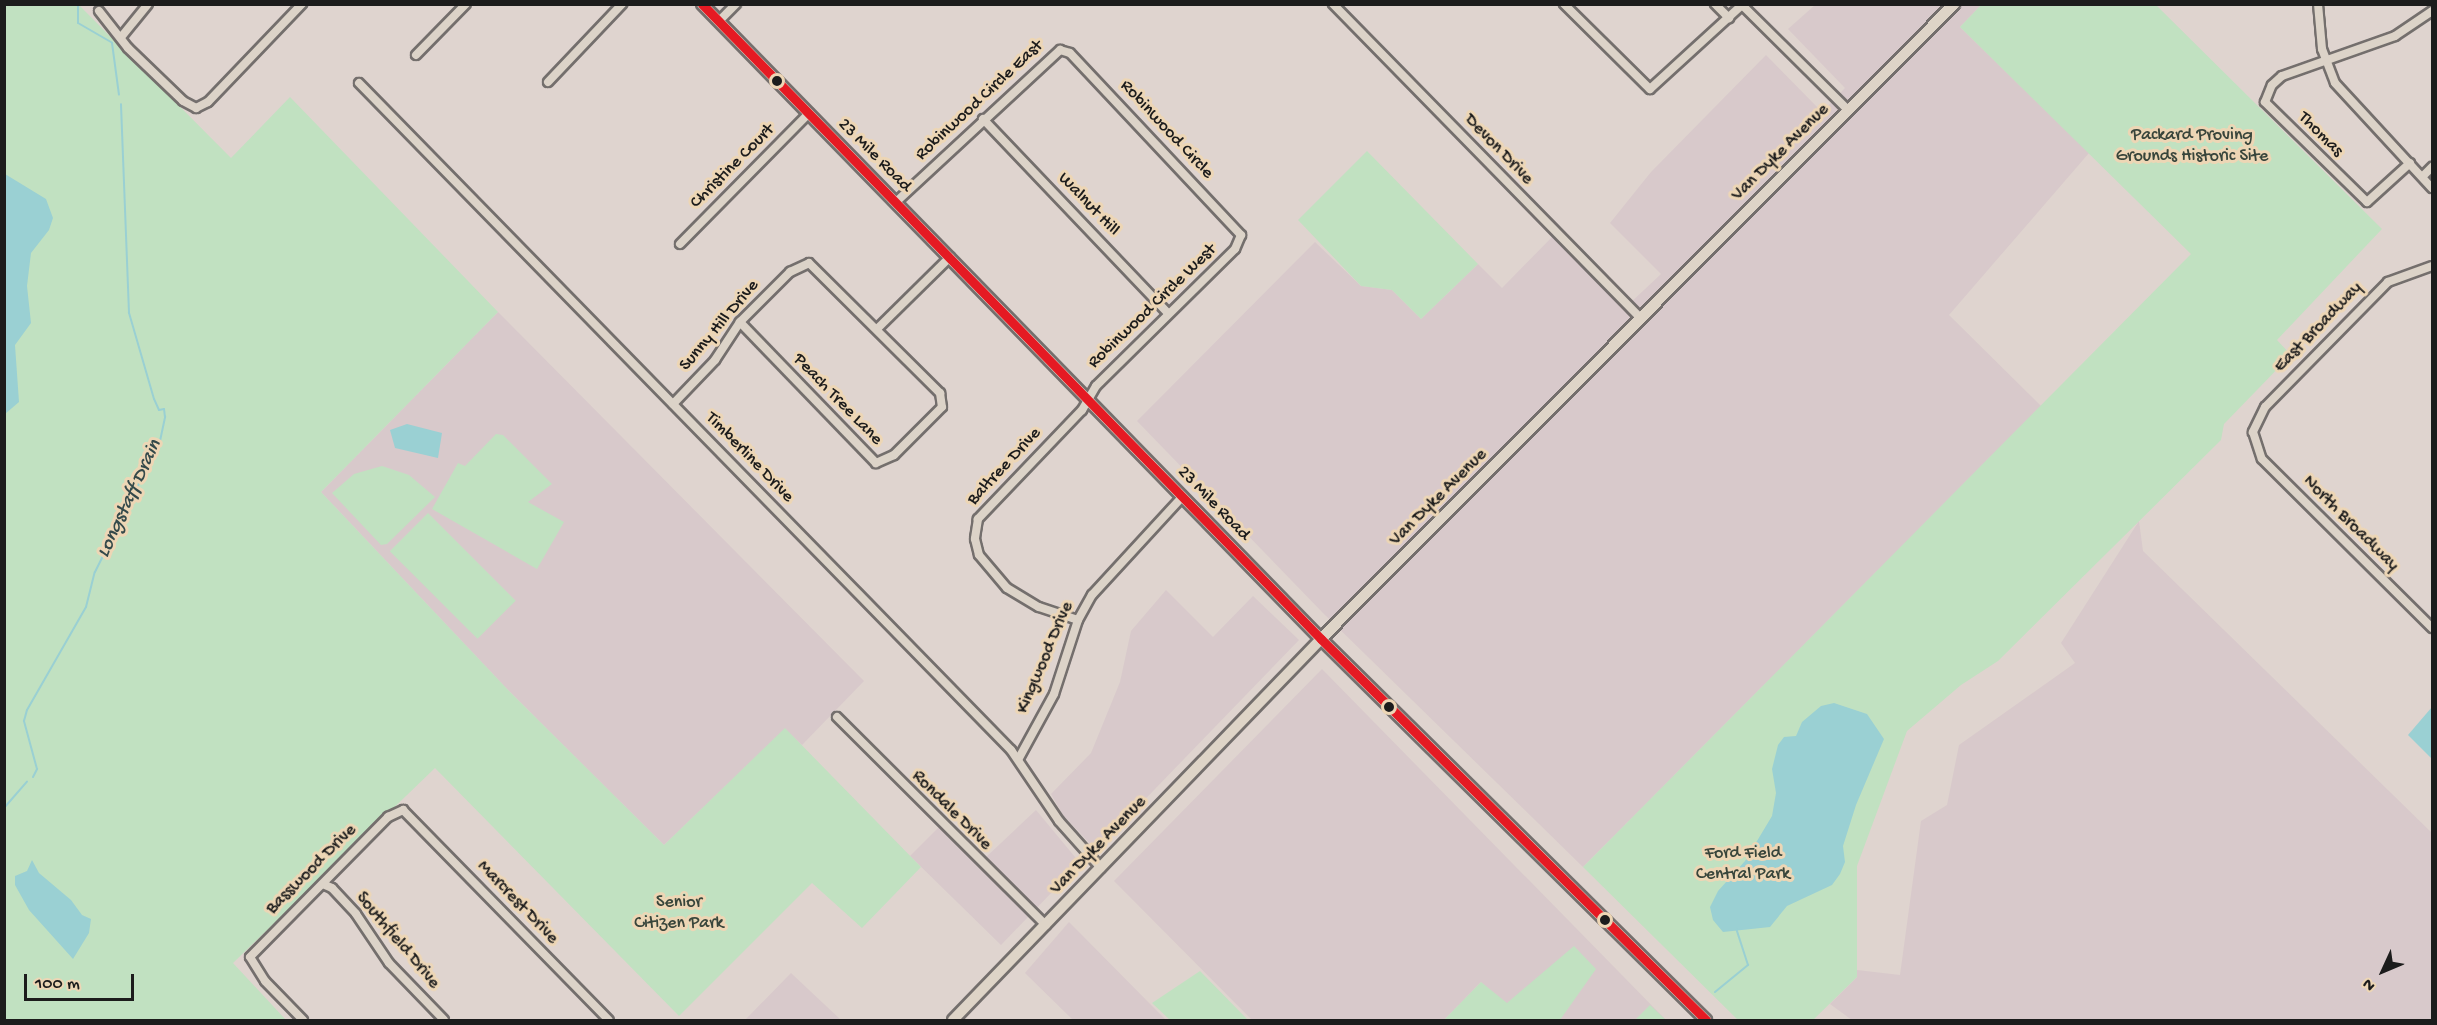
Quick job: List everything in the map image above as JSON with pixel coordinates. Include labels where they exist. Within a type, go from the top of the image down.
[{"type":"main road","name":"23 Mile Road","points":[[702,4],[1321,639],[1706,1020]]},
{"type":"main road","name":"Van Dyke Avenue","points":[[953,1020],[1321,639],[1954,4]]},
{"type":"street","points":[[122,36],[148,4]]},
{"type":"street","points":[[99,11],[122,36],[128,48],[183,101],[196,108],[202,106],[302,4]]},
{"type":"street","points":[[416,55],[466,4]]},
{"type":"street","points":[[548,82],[622,4]]},
{"type":"street","points":[[719,21],[736,4]]},
{"type":"street","name":"Devon Drive","points":[[1333,4],[1640,318]]},
{"type":"street","points":[[1564,4],[1650,89],[1742,5],[1848,110]]},
{"type":"street","points":[[1715,4],[1729,18]]},
{"type":"street","points":[[2318,4],[2325,59],[2335,83],[2433,188]]},
{"type":"street","points":[[2325,59],[2395,36],[2433,11]]},
{"type":"street","name":"Robinwood Circle East","points":[[896,202],[1060,50]]},
{"type":"street","name":"Robinwood Circle","points":[[1060,50],[1078,62],[1239,232],[1241,239]]},
{"type":"street","name":"Thomas","points":[[2325,59],[2282,76],[2272,84],[2265,102],[2269,108],[2367,202],[2410,163]]},
{"type":"street","name":"Timberline Drive","points":[[359,84],[1019,759],[1059,821],[1101,867]]},
{"type":"street","name":"Christine Court","points":[[680,244],[809,113]]},
{"type":"street","name":"Walnut Hill","points":[[983,119],[1168,313]]},
{"type":"street","points":[[2423,176],[2433,167]]},
{"type":"street","name":"Robinwood Circle West","points":[[1088,398],[1168,313],[1235,249],[1241,239]]},
{"type":"street","points":[[878,328],[950,257]]},
{"type":"street","name":"Sunny Hill Drive","points":[[673,404],[716,360],[740,322],[790,272],[808,263],[878,328]]},
{"type":"street","name":"East Broadway","points":[[2253,438],[2255,422],[2262,411],[2381,288],[2402,274],[2433,266]]},
{"type":"street","name":"Peach Tree Lane","points":[[740,322],[869,458],[879,463],[894,455],[943,404],[940,393],[878,328]]},
{"type":"street","name":"Baltree Drive","points":[[1078,620],[1039,607],[1007,588],[979,555],[975,533],[986,506],[1082,410],[1088,398]]},
{"type":"street","name":"North Broadway","points":[[2253,438],[2256,450],[2268,466],[2433,628]]},
{"type":"street","name":"Kingwood Drive","points":[[1019,759],[1054,694],[1078,620],[1106,576],[1183,496]]},
{"type":"street","name":"Rondale Drive","points":[[837,717],[1046,925]]},
{"type":"street","name":"Basswood Drive","points":[[301,1020],[250,964],[250,957],[388,817],[400,810]]},
{"type":"street","name":"Marcrest Drive","points":[[400,810],[609,1020]]},
{"type":"street","name":"Southfield Drive","points":[[323,885],[332,888],[356,914],[395,970],[444,1020]]},
{"type":"shaded area","points":[[1815,5],[1981,5],[1960,27],[2089,153],[1949,315],[2041,406],[1583,867],[1323,613],[1137,421],[1315,242],[1361,286],[1392,290],[1421,319],[1478,264],[1502,288],[1556,233],[1628,305],[1661,274],[1610,223],[1651,172],[1766,55],[1822,112],[1845,88],[1788,29]]},
{"type":"shaded area","points":[[498,312],[864,681],[802,745],[785,729],[664,845],[511,693],[321,492]]},
{"type":"shaded area","points":[[2139,521],[2143,551],[2432,833],[2432,1020],[1852,1020],[1830,1004],[1857,977],[1857,970],[1900,975],[1921,821],[1947,805],[1959,745],[2075,663],[2061,643]]},
{"type":"shaded area","points":[[1166,590],[1213,637],[1253,596],[1299,640],[1096,850],[1063,815],[1051,794],[1091,753],[1120,682],[1131,631]]},
{"type":"shaded area","points":[[1322,669],[1666,1020],[1548,1020],[1508,1010],[1481,982],[1444,1020],[1252,1020],[1114,881]]},
{"type":"shaded area","points":[[1036,810],[1080,863],[1001,945],[910,856],[945,821],[984,859]]},
{"type":"shaded area","points":[[1069,922],[1166,1020],[1073,1020],[1025,973]]},
{"type":"shaded area","points":[[791,973],[841,1020],[745,1020]]},
{"type":"green space","name":"Senior Citizen Park","points":[[5,5],[79,5],[231,158],[290,97],[498,312],[321,492],[511,693],[664,845],[785,728],[921,867],[862,928],[812,883],[679,1016],[435,768],[233,963],[286,1020],[5,1020]]},
{"type":"green space","name":"Ford Field Central Park","points":[[1981,5],[2156,5],[2382,229],[2277,340],[2291,355],[2224,424],[2221,440],[1998,661],[1961,685],[1907,731],[1857,866],[1857,977],[1813,1020],[1738,1020],[1583,867],[2191,254],[1960,27]]},
{"type":"green space","points":[[1367,151],[1478,264],[1421,319],[1392,290],[1361,286],[1298,220]]},
{"type":"green space","points":[[496,434],[503,435],[552,484],[528,502],[564,522],[537,569],[432,509],[458,463],[465,466]]},
{"type":"green space","points":[[382,466],[409,475],[435,497],[387,544],[381,545],[332,493],[354,474]]},
{"type":"green space","points":[[428,513],[516,601],[477,639],[390,551]]},
{"type":"green space","points":[[1574,946],[1596,969],[1560,1020],[1444,1020],[1481,982],[1507,1003]]},
{"type":"green space","points":[[1200,971],[1248,1020],[1170,1020],[1152,1003]]},
{"type":"green space","points":[[1650,1005],[1666,1020],[1635,1020]]},
{"type":"water","points":[[5,174],[46,199],[53,218],[49,230],[31,253],[27,286],[31,323],[15,345],[19,402],[5,414]]},
{"type":"water","points":[[407,424],[442,433],[438,458],[395,448],[390,430]]},
{"type":"water","points":[[1834,703],[1867,714],[1884,739],[1856,805],[1843,846],[1845,862],[1840,874],[1832,885],[1787,906],[1770,927],[1723,932],[1713,920],[1710,907],[1718,891],[1745,861],[1772,816],[1776,793],[1772,769],[1778,745],[1784,737],[1796,736],[1802,722],[1821,706]]},
{"type":"water","points":[[2432,707],[2432,759],[2408,735]]},
{"type":"water","points":[[32,860],[39,873],[71,900],[82,915],[91,919],[89,933],[73,959],[29,910],[15,885],[15,876],[27,871]]},
{"type":"waterway","name":"Longstaff Drain","points":[[78,4],[78,23],[112,43],[119,95]]},
{"type":"waterway","name":"Longstaff Drain","points":[[33,777],[37,769],[24,721],[27,710],[86,607],[95,572],[160,441],[165,417],[164,409],[159,410],[154,399],[129,313],[121,104]]},
{"type":"waterway","name":"Longstaff Drain","points":[[4,808],[27,782]]},
{"type":"waterway","points":[[1715,992],[1748,965],[1736,929]]},
{"type":"transit line","points":[[702,4],[1321,639],[1706,1020]]},
{"type":"park label","name":"Packard Proving Grounds Historic Site","points":[[2192,147]]}]
